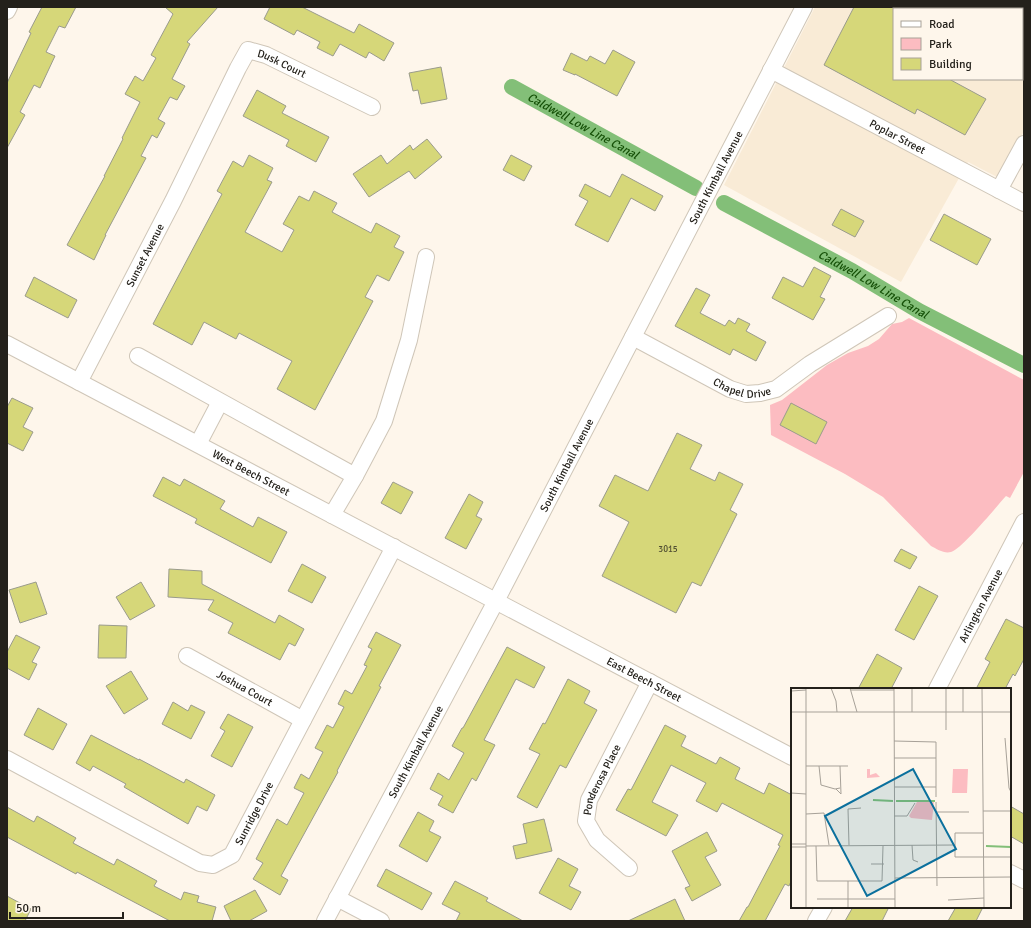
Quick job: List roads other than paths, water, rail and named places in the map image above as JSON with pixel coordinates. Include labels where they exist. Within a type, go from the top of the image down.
[{"type":"street","points":[[7,11],[9,7]]},
{"type":"street","name":"South Kimball Avenue","points":[[325,921],[496,601],[804,7]]},
{"type":"street","name":"Dusk Court","points":[[209,128],[248,50],[266,54],[372,108]]},
{"type":"street","name":"Poplar Street","points":[[771,70],[1024,204]]},
{"type":"street","name":"Sunset Avenue","points":[[79,382],[173,201],[209,128]]},
{"type":"street","points":[[999,190],[1024,144]]},
{"type":"street","points":[[332,515],[356,476],[384,421],[409,340],[426,257]]},
{"type":"street","name":"Chapel Drive","points":[[633,337],[730,389],[746,394],[760,393],[776,389],[810,364],[888,316]]},
{"type":"street","name":"West Beech Street","points":[[7,344],[496,601]]},
{"type":"street","points":[[138,356],[356,476]]},
{"type":"street","points":[[198,444],[220,402]]},
{"type":"street","name":"Arlington Avenue","points":[[939,688],[1024,522]]},
{"type":"street","name":"Sunridge Drive","points":[[7,759],[200,863],[213,865],[232,856],[394,548]]},
{"type":"street","name":"East Beech Street","points":[[496,601],[791,756]]},
{"type":"street","name":"Joshua Court","points":[[187,656],[303,720]]},
{"type":"street","name":"Ponderosa Place","points":[[630,868],[597,840],[586,821],[589,800],[650,682]]},
{"type":"street","points":[[1011,874],[1024,880]]},
{"type":"street","points":[[337,898],[381,921]]},
{"type":"street","points":[[816,921],[823,908]]},
{"type":"waterway","name":"Caldwell Low Line Canal","points":[[512,87],[696,188]]},
{"type":"waterway","name":"Caldwell Low Line Canal","points":[[724,203],[852,271],[919,311],[1024,365]]}]
